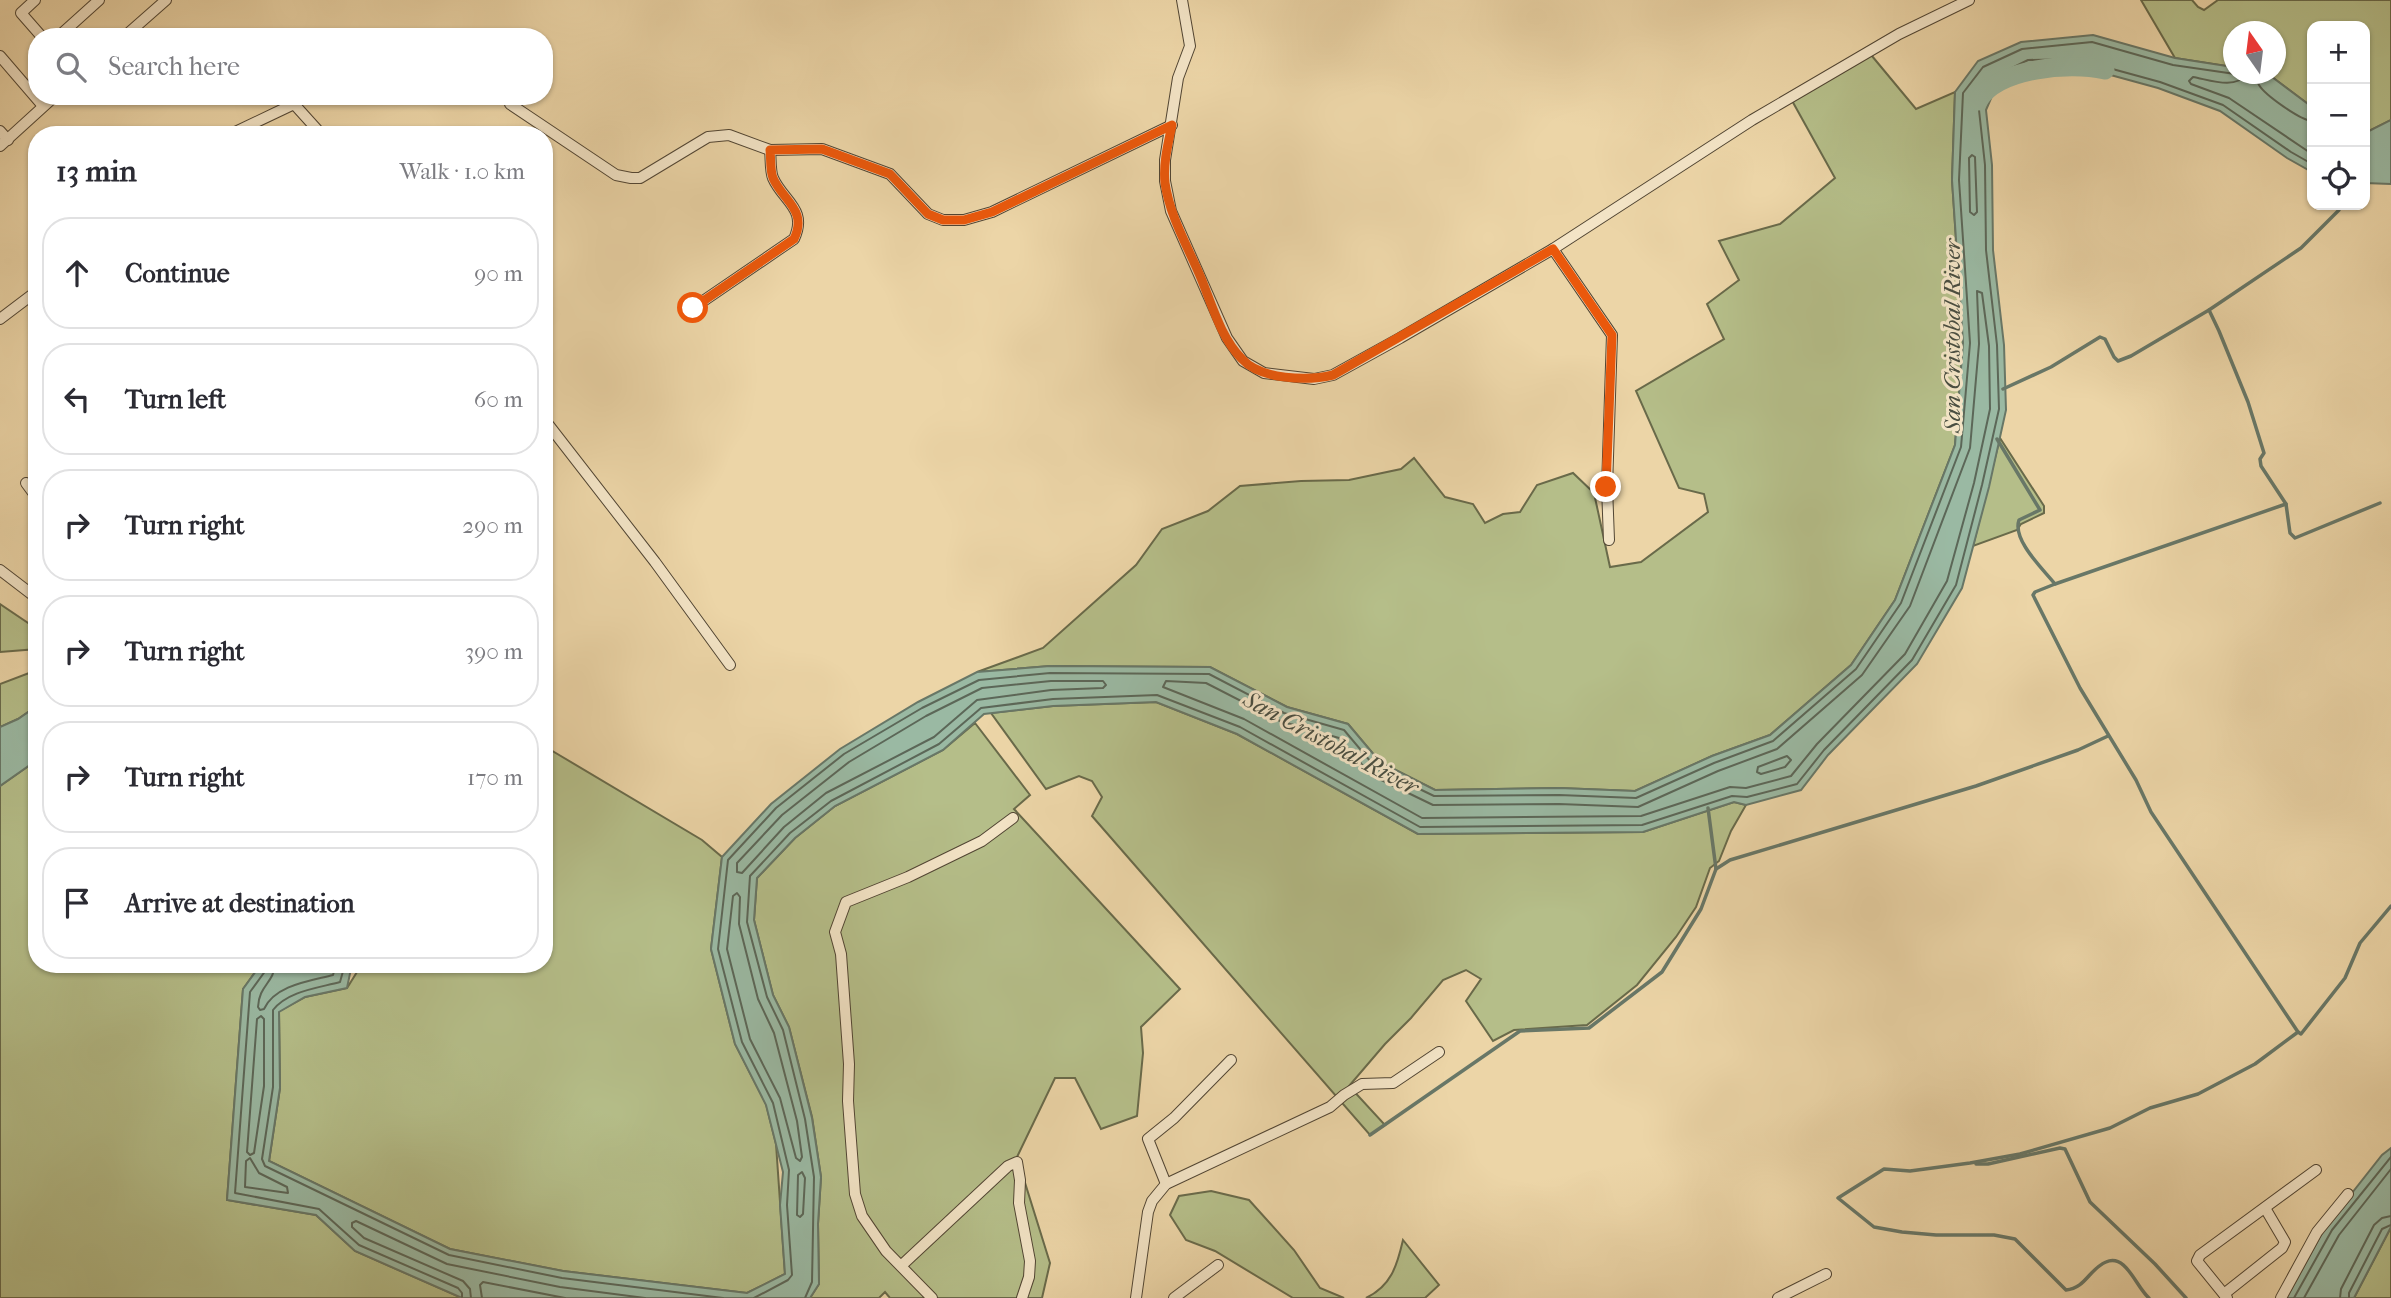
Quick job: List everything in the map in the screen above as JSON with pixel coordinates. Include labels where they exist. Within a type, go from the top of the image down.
[{"type":"street","points":[[34,28],[20,13],[35,0]]},
{"type":"street","points":[[68,28],[99,0]]},
{"type":"street","points":[[134,28],[166,0]]},
{"type":"street","points":[[1182,0],[1191,46],[1178,78],[1165,160],[1165,181],[1171,211],[1227,338],[1243,361],[1264,373],[1314,379],[1333,375],[1553,249],[1752,120],[1889,40],[1969,0]]},
{"type":"street","points":[[0,56],[28,89]]},
{"type":"street","points":[[248,126],[292,105]]},
{"type":"street","points":[[295,105],[314,126]]},
{"type":"street","points":[[511,105],[543,126]]},
{"type":"street","points":[[0,131],[4,143],[43,106]]},
{"type":"street","points":[[553,133],[616,175],[631,178],[640,178],[708,137],[729,135],[770,150],[822,149],[890,174],[928,214],[943,220],[964,220],[992,212],[1172,125]]},
{"type":"street","points":[[693,308],[794,239],[799,229],[797,214],[772,177],[770,150]]},
{"type":"street","points":[[1553,249],[1612,335],[1606,487],[1609,540]]},
{"type":"street","points":[[0,319],[28,297]]},
{"type":"street","points":[[553,431],[655,562],[730,665]]},
{"type":"street","points":[[0,570],[28,594]]},
{"type":"street","points":[[932,1298],[886,1251],[862,1216],[855,1194],[841,954],[835,932],[846,902],[908,877],[982,841],[1013,818]]},
{"type":"street","points":[[1136,1298],[1148,1212],[1152,1201],[1166,1184],[1330,1108],[1362,1084],[1393,1083],[1439,1052]]},
{"type":"street","points":[[1166,1184],[1147,1139],[1174,1118],[1231,1060]]},
{"type":"street","points":[[902,1265],[1010,1165],[1017,1163],[1020,1180],[1019,1203],[1030,1261],[1023,1298]]},
{"type":"street","points":[[2265,1208],[2285,1242],[2282,1248],[2226,1296],[2197,1261],[2200,1255],[2316,1170]]},
{"type":"street","points":[[2281,1298],[2317,1232],[2348,1194]]},
{"type":"street","points":[[1174,1298],[1218,1265]]},
{"type":"street","points":[[1778,1298],[1826,1274]]},
{"type":"green space","points":[[2141,0],[2192,0],[2204,10],[2218,0],[2391,0],[2391,120],[2370,130],[2370,21],[2307,21],[2307,103],[2281,84],[2286,84],[2286,21],[2223,21],[2223,65],[2175,58]]},
{"type":"green space","points":[[1867,50],[1916,109],[1955,92],[1952,180],[1963,343],[1955,445],[1895,600],[1851,665],[1770,735],[1712,756],[1635,791],[1559,788],[1435,790],[1380,762],[1348,724],[1287,707],[1210,667],[1050,666],[977,672],[1043,648],[1136,565],[1162,529],[1208,511],[1240,486],[1349,480],[1401,469],[1414,458],[1445,497],[1473,504],[1485,523],[1503,514],[1520,512],[1537,485],[1573,473],[1594,493],[1610,567],[1641,562],[1708,512],[1704,494],[1679,488],[1636,391],[1724,339],[1707,304],[1739,280],[1719,241],[1780,224],[1835,178],[1790,97]]},
{"type":"green space","points":[[2000,438],[2044,506],[2044,513],[2021,524],[2017,530],[1973,546]]},
{"type":"green space","points":[[0,604],[28,623],[28,650],[0,652]]},
{"type":"green space","points":[[28,673],[28,712],[0,727],[0,684]]},
{"type":"green space","points":[[1156,702],[1237,734],[1418,834],[1643,832],[1734,802],[1746,805],[1731,831],[1719,861],[1710,868],[1696,907],[1676,937],[1637,985],[1587,1025],[1514,1030],[1493,1041],[1466,1001],[1481,979],[1466,970],[1443,980],[1349,1086],[1385,1125],[1370,1135],[1092,816],[1102,797],[1092,781],[1079,776],[1046,789],[991,713],[1053,706]]},
{"type":"green space","points":[[975,723],[1030,795],[1014,809],[1180,989],[1141,1027],[1143,1053],[1137,1116],[1101,1129],[1075,1078],[1055,1078],[1017,1157],[1050,1263],[1042,1298],[890,1298],[885,1292],[879,1298],[810,1298],[819,1284],[818,1224],[821,1177],[812,1117],[789,1027],[773,995],[754,920],[757,878],[795,838],[835,806],[943,750]]},
{"type":"green space","points":[[553,751],[702,840],[722,857],[711,949],[735,1044],[766,1104],[776,1144],[785,1274],[747,1293],[563,1271],[450,1249],[269,1161],[280,1088],[279,1011],[305,997],[347,988],[356,973],[553,973]]},
{"type":"green space","points":[[28,766],[28,973],[255,973],[243,989],[227,1200],[316,1215],[355,1251],[462,1298],[0,1298],[0,786]]},
{"type":"green space","points":[[1211,1191],[1249,1200],[1294,1250],[1320,1288],[1344,1298],[1293,1298],[1215,1251],[1186,1240],[1170,1215],[1179,1196]]},
{"type":"green space","points":[[2391,1227],[2391,1298],[2354,1298],[2390,1229]]},
{"type":"green space","points":[[1403,1240],[1439,1285],[1425,1298],[1366,1298],[1381,1288],[1392,1274]]},
{"type":"water","points":[[2093,35],[2175,58],[2223,65],[2223,84],[2281,84],[2307,103],[2307,169],[2220,111],[2158,88],[2074,65],[2030,67],[1998,82],[1986,110],[1992,165],[1993,250],[2004,345],[2006,410],[1962,588],[1917,664],[1828,755],[1801,790],[1746,805],[1734,802],[1643,832],[1418,834],[1237,734],[1156,702],[1053,706],[984,714],[943,750],[835,806],[795,838],[757,878],[754,920],[773,995],[789,1027],[812,1118],[821,1177],[818,1224],[819,1284],[810,1298],[462,1298],[355,1251],[316,1215],[227,1200],[243,989],[255,973],[350,973],[347,988],[305,997],[279,1012],[280,1088],[269,1161],[450,1249],[563,1271],[747,1293],[785,1274],[780,1205],[783,1172],[766,1105],[735,1044],[711,949],[722,857],[771,804],[840,749],[918,702],[977,672],[1050,666],[1210,667],[1287,707],[1348,724],[1380,762],[1435,790],[1559,788],[1635,791],[1712,756],[1770,735],[1851,665],[1895,600],[1955,445],[1963,343],[1952,180],[1955,92],[1978,61],[2021,42]]},
{"type":"water","points":[[2391,120],[2391,184],[2370,183],[2370,130]]},
{"type":"water","points":[[28,712],[28,766],[0,786],[0,727]]},
{"type":"water","points":[[2391,1148],[2391,1227],[2354,1298],[2286,1298],[2326,1226],[2382,1155]]},
{"type":"waterway","name":"San Cristobal River","points":[[1978,101],[2001,81],[2036,70],[2073,67],[2105,70]]},
{"type":"waterway","points":[[2003,389],[2051,367],[2100,337],[2105,339],[2118,361],[2131,356],[2209,310],[2301,248],[2339,210]]},
{"type":"waterway","points":[[2209,310],[2248,402],[2264,453],[2260,459],[2261,466],[2286,504],[2290,533],[2295,538],[2380,503]]},
{"type":"waterway","points":[[1997,439],[2040,510],[2019,520],[2020,536],[2030,554],[2055,584]]},
{"type":"waterway","points":[[2286,504],[2055,584],[2033,595],[2080,688],[2136,780],[2151,812],[2298,1032]]},
{"type":"waterway","points":[[1716,869],[1730,860],[1976,786],[2078,750],[2108,736]]},
{"type":"waterway","points":[[1370,1135],[1520,1031],[1589,1028],[1662,972],[1701,909],[1716,869],[1708,808]]},
{"type":"waterway","points":[[2149,1298],[2119,1262],[2100,1265],[2078,1286],[2066,1290],[2015,1239],[1994,1235],[1936,1235],[1874,1227],[1838,1198],[1884,1169],[1910,1171],[2020,1154],[2110,1128],[2150,1108],[2198,1094],[2255,1064],[2298,1032],[2301,1034],[2345,978],[2360,943],[2391,906]]},
{"type":"waterway","points":[[1976,1164],[2065,1149],[2090,1202],[2155,1264],[2186,1298]]},
{"type":"route","points":[[693,308],[794,239],[799,229],[797,214],[772,177],[770,150],[822,149],[890,174],[928,214],[943,220],[964,220],[992,212],[1172,125],[1165,160],[1165,181],[1171,211],[1227,338],[1243,361],[1264,373],[1314,379],[1333,375],[1553,249],[1612,335],[1606,487]]}]
